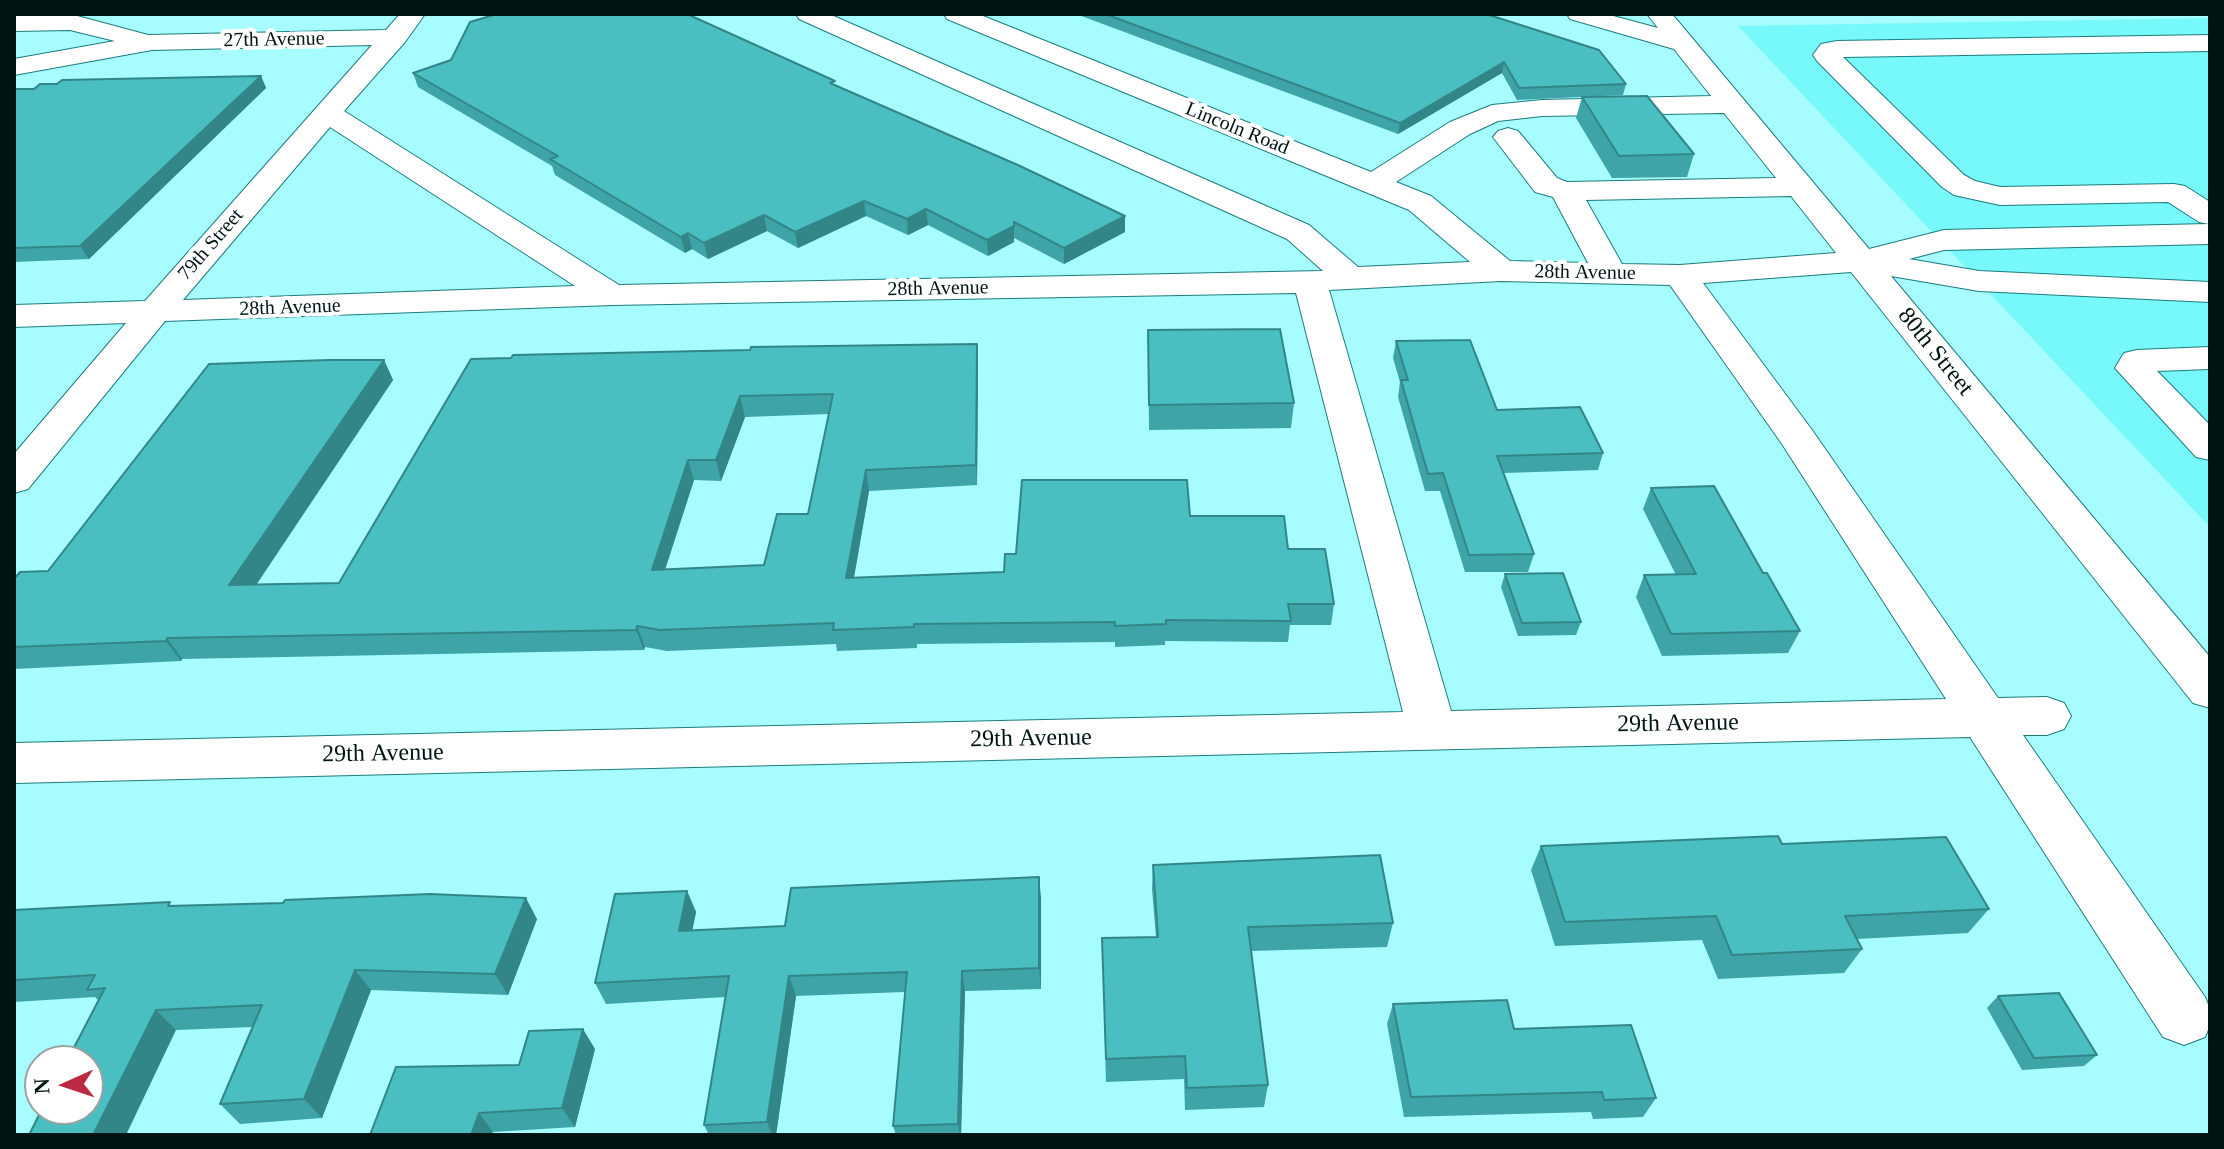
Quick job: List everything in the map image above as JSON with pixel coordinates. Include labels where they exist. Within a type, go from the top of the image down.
[{"type":"street","points":[[808,14],[1298,232],[1330,280],[1432,730]]},
{"type":"street","name":"Lincoln Road","points":[[956,14],[1420,203],[1501,271]]},
{"type":"street","points":[[1579,14],[1684,44]]},
{"type":"street","name":"80th Street","points":[[1659,14],[2210,690]]},
{"type":"street","name":"27th Avenue","points":[[14,23],[70,22],[152,42]]},
{"type":"street","name":"27th Avenue","points":[[14,67],[152,42],[404,26]]},
{"type":"street","name":"79th Street","points":[[14,480],[153,313],[404,26]]},
{"type":"street","points":[[2210,43],[1837,49],[1826,53],[1953,181],[1965,188],[2000,196],[2174,193],[2210,215]]},
{"type":"street","points":[[1373,184],[1460,128],[1492,113],[1542,108],[1733,104]]},
{"type":"street","points":[[327,112],[612,295]]},
{"type":"street","points":[[1508,137],[1546,185],[1565,191],[1801,187]]},
{"type":"street","points":[[1565,191],[1611,274]]},
{"type":"street","points":[[1861,261],[1944,240],[2210,234]]},
{"type":"street","points":[[1861,261],[1979,281],[2210,292]]},
{"type":"street","name":"28th Avenue","points":[[14,316],[612,295],[1330,280],[1501,271],[1680,275],[1861,261]]},
{"type":"street","points":[[1680,275],[1798,439],[2184,1017]]},
{"type":"street","points":[[2203,433],[2133,368],[2137,361],[2210,358]]},
{"type":"street","name":"29th Avenue","points":[[14,763],[2047,716]]},
{"type":"shaded area","points":[[2210,18],[2210,527],[1738,26]]},
{"type":"building","points":[[497,14],[687,14],[835,81],[830,83],[1020,166],[1125,216],[1064,248],[1014,222],[1014,226],[987,240],[926,209],[907,219],[864,201],[795,232],[764,215],[704,243],[688,233],[681,237],[550,159],[558,156],[413,73],[451,60],[470,22]]},
{"type":"building","points":[[1105,14],[1486,14],[1599,50],[1626,84],[1519,88],[1504,62],[1400,123]]},
{"type":"building","points":[[261,76],[80,246],[14,248],[14,89],[34,89],[40,84],[57,84],[62,80]]},
{"type":"building","points":[[1647,96],[1694,154],[1619,156],[1582,97]]},
{"type":"building","points":[[1280,329],[1294,403],[1149,405],[1148,330]]},
{"type":"building","points":[[1470,340],[1497,410],[1580,407],[1603,453],[1497,456],[1534,554],[1469,555],[1443,473],[1428,474],[1401,380],[1408,380],[1396,341]]},
{"type":"building","points":[[977,344],[976,465],[866,470],[846,578],[1004,572],[1005,554],[1016,554],[1022,480],[1187,480],[1190,516],[1284,516],[1288,549],[1325,549],[1334,604],[1288,604],[1291,621],[1166,620],[1166,624],[1115,626],[1115,622],[914,624],[914,627],[833,630],[834,623],[660,630],[637,626],[636,630],[167,638],[166,641],[14,647],[14,579],[20,572],[48,571],[209,364],[384,360],[229,585],[339,583],[471,359],[511,358],[513,355],[750,350],[751,347]],"holes":[[[833,394],[808,514],[777,514],[764,565],[652,570],[688,460],[716,460],[740,396]]]},
{"type":"building","points":[[1714,486],[1800,631],[1671,634],[1644,575],[1696,574],[1651,488]]},
{"type":"building","points":[[1563,573],[1581,622],[1522,623],[1505,574]]},
{"type":"building","points":[[1778,836],[1782,844],[1946,837],[1989,909],[1845,916],[1862,949],[1732,955],[1716,916],[1565,922],[1541,846]]},
{"type":"building","points":[[1380,855],[1393,923],[1248,927],[1268,1085],[1187,1088],[1185,1056],[1106,1059],[1102,938],[1158,937],[1153,865]]},
{"type":"building","points":[[1039,877],[1039,968],[962,971],[958,1124],[893,1126],[907,972],[789,976],[767,1122],[704,1125],[729,976],[595,983],[615,894],[687,891],[679,931],[785,926],[791,888]]},
{"type":"building","points":[[430,894],[526,898],[495,974],[355,970],[304,1099],[220,1104],[262,1005],[156,1010],[104,1113],[104,1045],[75,1045],[105,988],[87,990],[95,975],[14,980],[14,910],[170,902],[168,906],[283,903],[285,900]]},
{"type":"building","points":[[2059,993],[2097,1055],[2034,1058],[1998,996]]},
{"type":"building","points":[[1507,1000],[1514,1029],[1631,1025],[1656,1098],[1604,1100],[1602,1092],[1411,1097],[1393,1004]]},
{"type":"building","points":[[583,1029],[562,1108],[479,1113],[471,1135],[370,1135],[396,1067],[519,1065],[529,1031]]},
{"type":"building","points":[[34,1125],[98,1125],[93,1135],[29,1135]]}]
